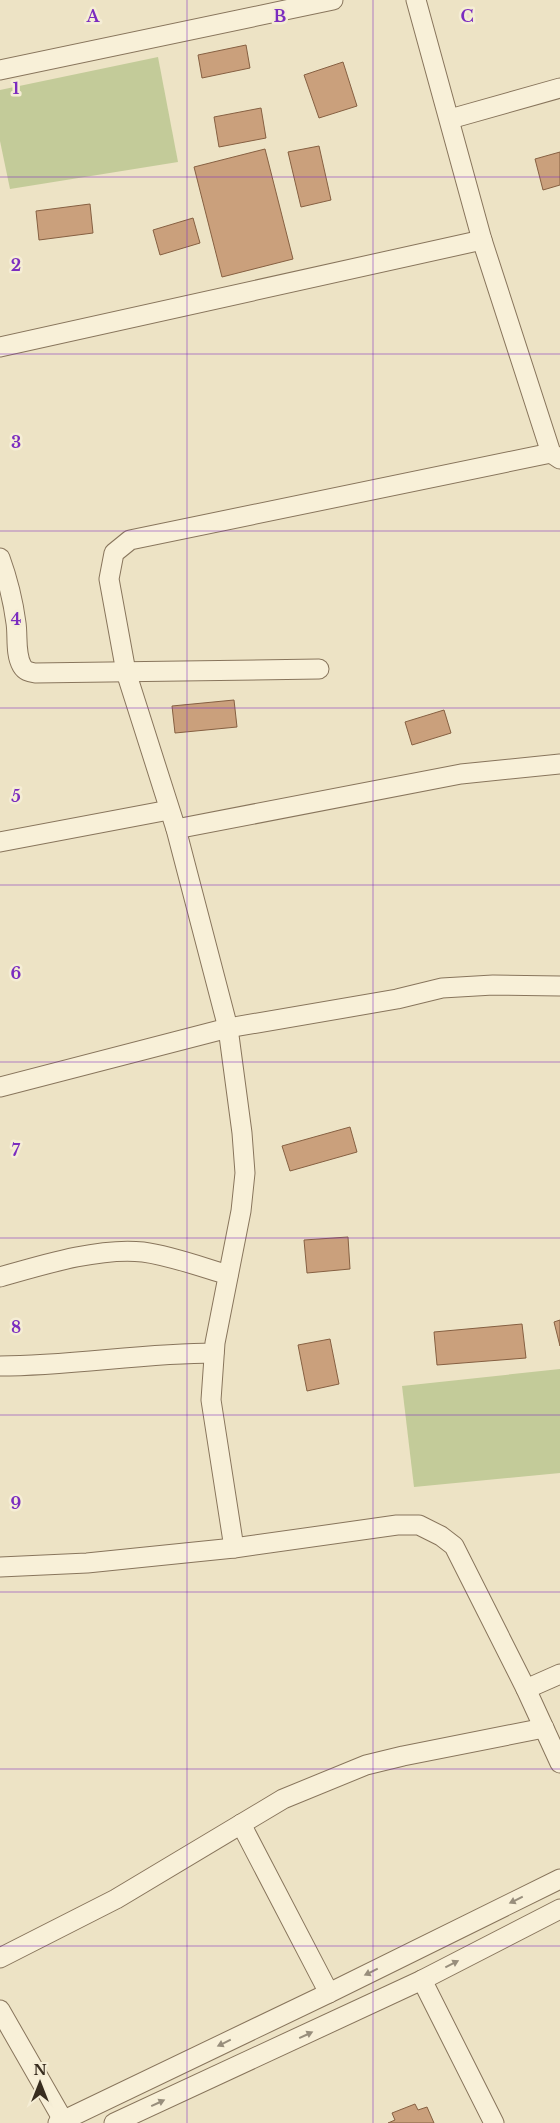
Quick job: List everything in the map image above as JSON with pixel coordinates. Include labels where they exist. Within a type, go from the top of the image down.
[{"type":"street","points":[[0,70],[333,0]]},
{"type":"street","points":[[234,1548],[211,1400],[214,1353],[241,1211],[245,1173],[242,1133],[228,1028],[176,829],[126,672],[108,579],[114,553],[130,540],[555,456],[482,240],[416,0]]},
{"type":"street","points":[[450,120],[560,88]]},
{"type":"street","points":[[0,347],[482,240]]},
{"type":"street","points":[[0,558],[5,586],[17,624],[19,656],[22,666],[27,672],[319,669]]},
{"type":"street","points":[[176,829],[461,774],[560,764]]},
{"type":"street","points":[[0,842],[169,810]]},
{"type":"street","points":[[0,1087],[228,1028],[397,999],[442,988],[493,985],[560,986]]},
{"type":"street","points":[[0,1277],[50,1263],[94,1255],[126,1252],[159,1255],[228,1275]]},
{"type":"street","points":[[0,1366],[214,1353]]},
{"type":"street","points":[[0,1567],[87,1563],[234,1548],[397,1525],[419,1525],[441,1536],[454,1546],[526,1689],[560,1763]]},
{"type":"street","points":[[526,1689],[560,1674]]},
{"type":"street","points":[[0,1958],[116,1899],[283,1799],[366,1765],[544,1728]]},
{"type":"street","points":[[241,1824],[329,1993]]},
{"type":"street","points":[[0,2010],[61,2122],[560,1879]]},
{"type":"street","points":[[114,2123],[422,1980],[560,1909]]},
{"type":"street","points":[[422,1980],[494,2123]]},
{"type":"green space","points":[[158,57],[178,162],[10,189],[0,141],[0,90]]},
{"type":"green space","points":[[560,1369],[560,1473],[414,1487],[402,1386]]},
{"type":"building","points":[[246,45],[250,68],[202,78],[198,55]]},
{"type":"building","points":[[343,62],[357,106],[319,118],[304,75]]},
{"type":"building","points":[[261,108],[266,138],[219,147],[214,117]]},
{"type":"building","points":[[319,146],[331,200],[301,207],[288,152]]},
{"type":"building","points":[[265,149],[293,259],[222,277],[194,167]]},
{"type":"building","points":[[560,152],[560,185],[543,190],[535,159]]},
{"type":"building","points":[[90,204],[93,233],[39,240],[36,211]]},
{"type":"building","points":[[193,218],[200,243],[160,255],[153,230]]},
{"type":"building","points":[[234,700],[237,727],[175,733],[172,706]]},
{"type":"building","points":[[444,710],[451,733],[412,745],[405,722]]},
{"type":"building","points":[[350,1127],[357,1152],[290,1171],[282,1146]]},
{"type":"building","points":[[348,1237],[350,1269],[307,1273],[304,1240]]},
{"type":"building","points":[[560,1320],[560,1346],[554,1322]]},
{"type":"building","points":[[522,1324],[526,1358],[437,1365],[434,1332]]},
{"type":"building","points":[[330,1339],[339,1384],[307,1391],[298,1345]]},
{"type":"building","points":[[415,2104],[418,2110],[427,2107],[434,2123],[388,2123],[395,2120],[392,2113]]}]
